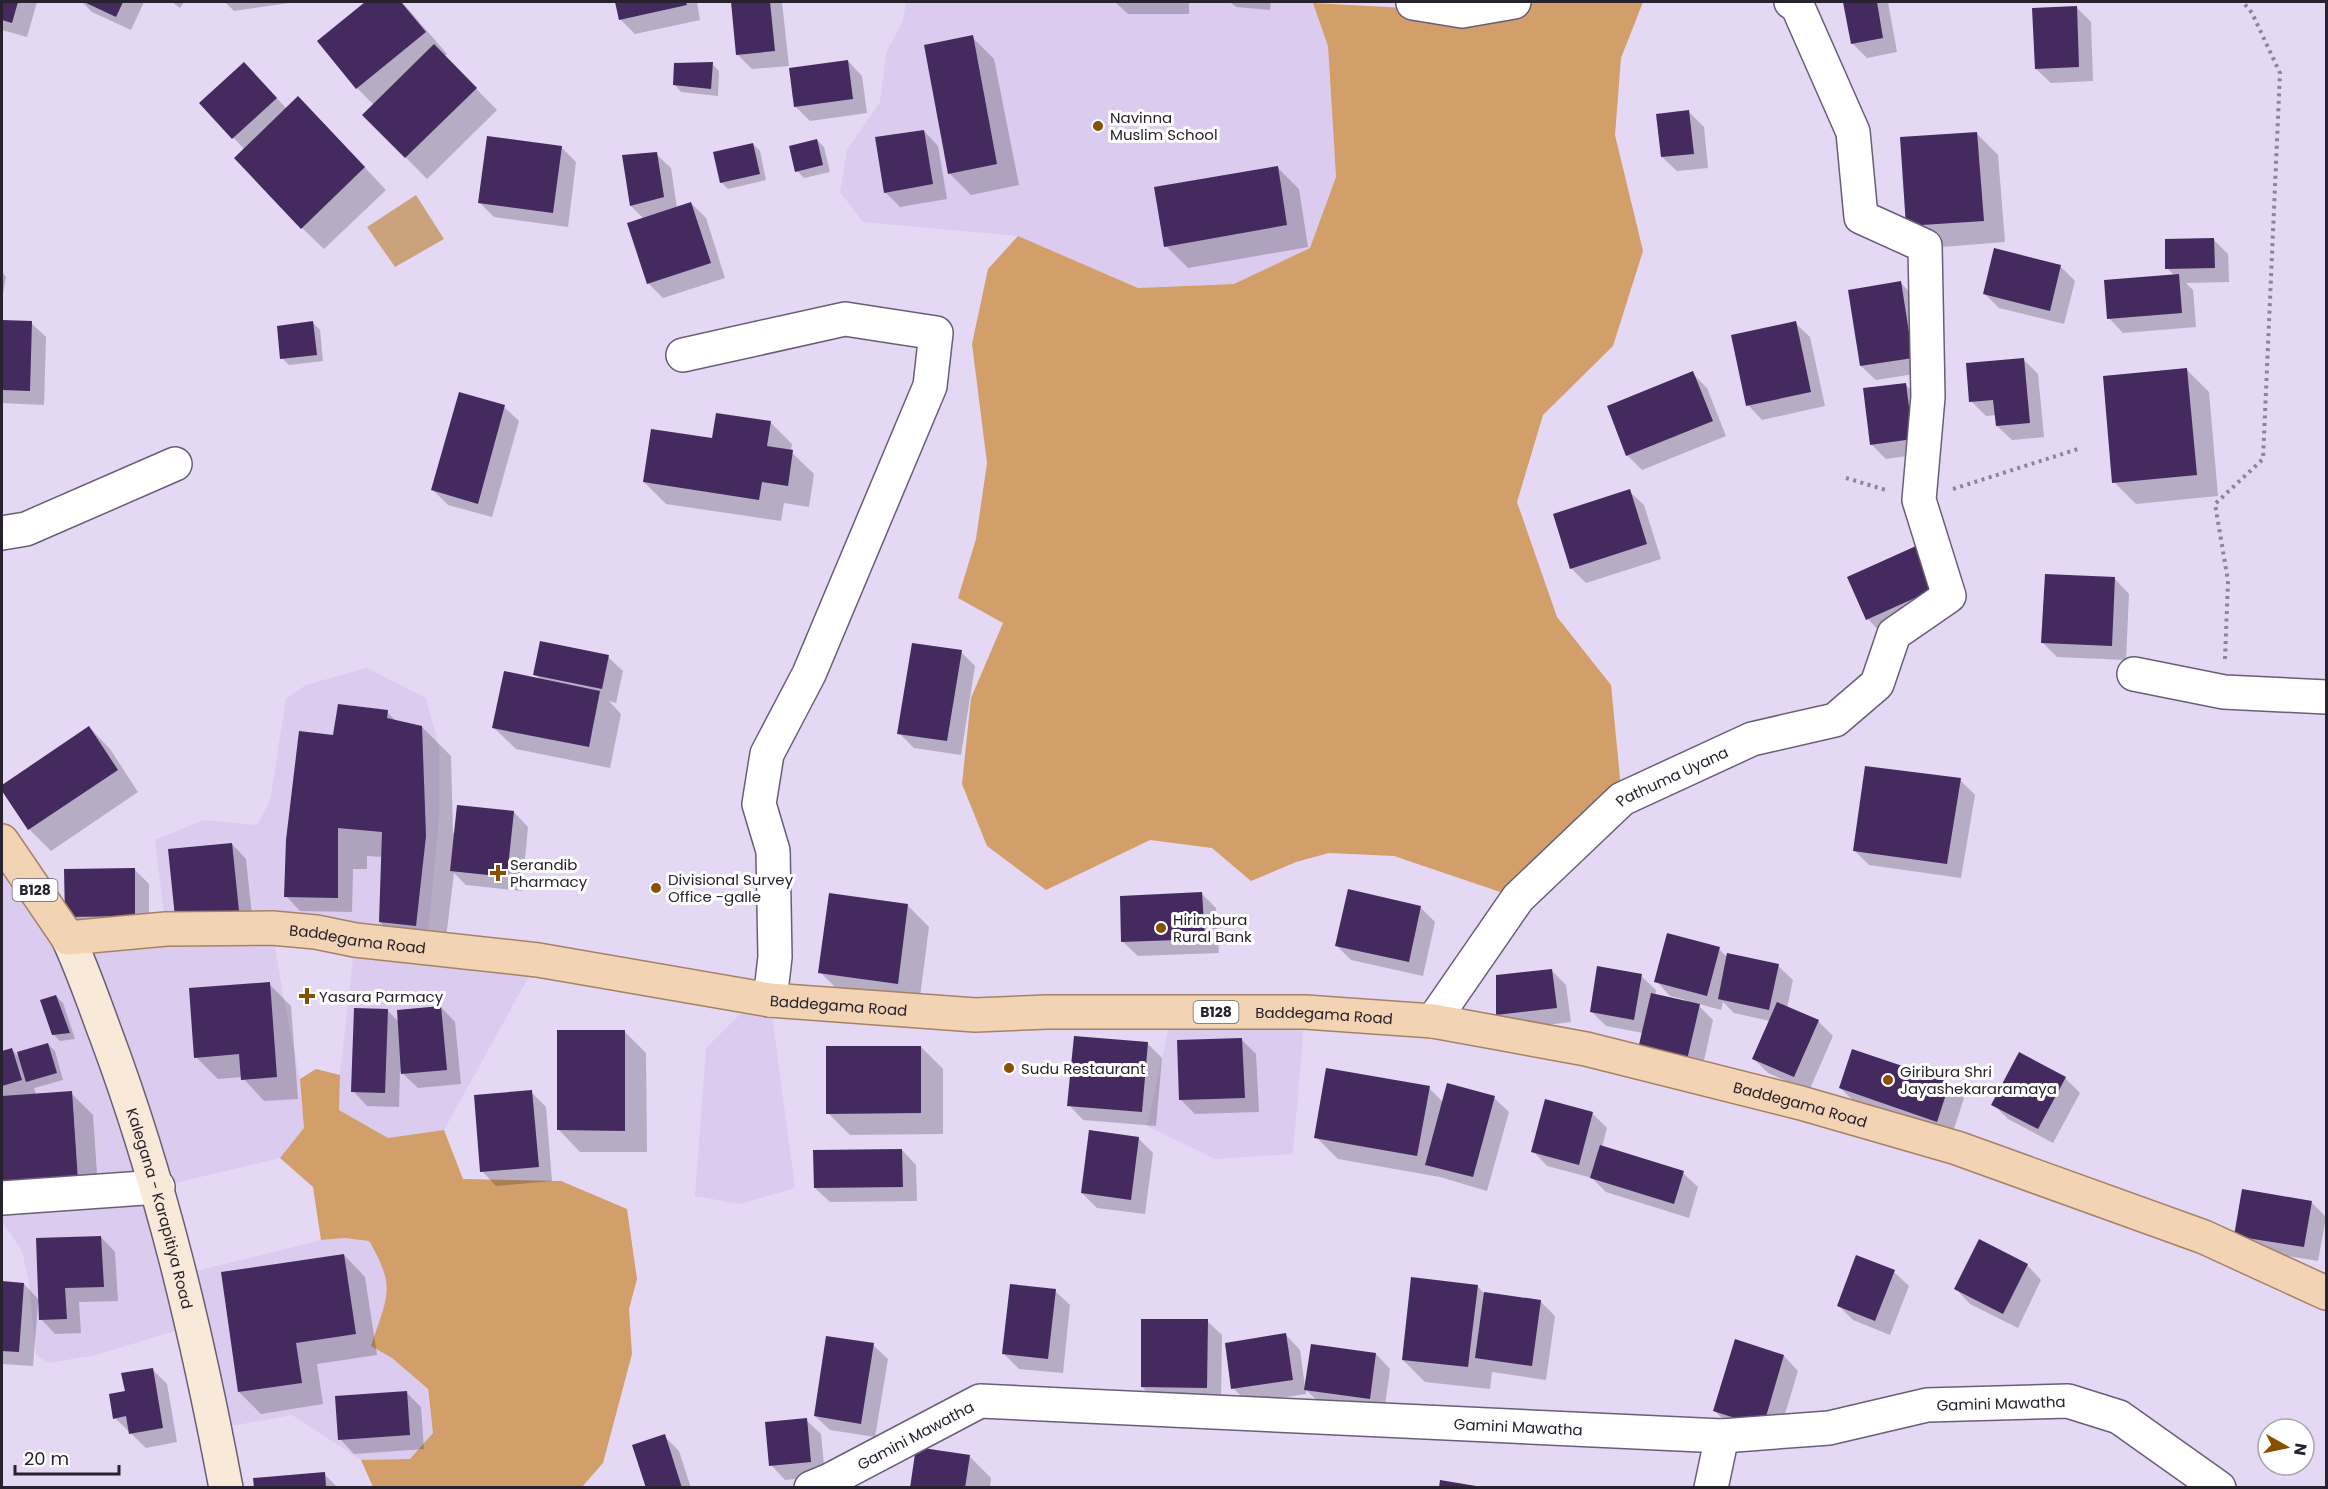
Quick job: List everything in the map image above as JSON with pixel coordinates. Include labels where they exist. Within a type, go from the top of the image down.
[{"type":"main road","name":"B128","points":[[2,842],[68,938]]},
{"type":"main road","name":"Baddegama Road","points":[[68,938],[166,929],[283,929],[316,932],[356,940],[538,960],[770,1000],[975,1015],[1047,1012],[1305,1012],[1433,1021],[1586,1048],[1801,1103],[1957,1148],[2204,1237],[2326,1293]]},
{"type":"main road","name":"Kalegana - Karapitiya Road","points":[[68,938],[120,1072],[158,1187],[192,1325],[226,1488]]},
{"type":"street","points":[[1413,3],[1462,11],[1514,2]]},
{"type":"street","points":[[1791,2],[1797,5],[1854,132],[1861,217],[1925,246],[1929,397],[1919,500]]},
{"type":"street","points":[[683,355],[845,319],[936,333],[930,386],[809,674],[767,754],[759,804],[773,851],[775,957],[770,1000]]},
{"type":"street","points":[[2,533],[26,529],[175,464]]},
{"type":"street","name":"Pathuma Uyana","points":[[1433,1021],[1518,898],[1622,799],[1752,739],[1835,720],[1877,684],[1894,634],[1949,596],[1919,500]]},
{"type":"street","points":[[2134,674],[2224,692],[2326,697]]},
{"type":"street","points":[[2,1198],[158,1187]]},
{"type":"street","name":"Gamini Mawatha","points":[[811,1488],[980,1401],[1722,1436],[1830,1428],[1927,1405],[2068,1401],[2119,1417],[2219,1488]]},
{"type":"street","points":[[1711,1488],[1722,1436]]},
{"type":"path","points":[[2224,692],[2228,581],[2215,504],[2263,459],[2280,73],[2252,13],[2243,2]]},
{"type":"path","points":[[1845,478],[1919,500],[2078,449]]},
{"type":"shaded area","name":"Navinna Muslim School","points":[[906,2],[1313,2],[1328,46],[1336,177],[1310,248],[1234,284],[1138,288],[1018,236],[863,222],[840,192],[847,150],[880,102],[886,53],[903,21]]},
{"type":"shaded area","points":[[1514,2],[1643,2],[1621,58],[1615,135],[1643,251],[1613,346],[1543,415],[1517,502],[1557,617],[1611,685],[1622,799],[1518,898],[1394,856],[1329,853],[1296,862],[1251,881],[1212,848],[1150,840],[1046,890],[987,846],[962,784],[971,698],[1003,623],[958,598],[976,539],[987,463],[972,344],[988,269],[1018,236],[1138,288],[1234,284],[1310,248],[1336,177],[1328,46],[1313,3],[1462,11]]},
{"type":"shaded area","points":[[416,195],[444,239],[395,267],[367,227]]},
{"type":"shaded area","points":[[367,668],[426,698],[439,747],[439,816],[427,946],[538,960],[444,1130],[388,1138],[339,1110],[340,1075],[355,940],[272,928],[300,1079],[304,1128],[280,1158],[158,1187],[180,1275],[321,1240],[345,1238],[369,1241],[383,1265],[389,1294],[371,1345],[392,1358],[427,1389],[433,1433],[411,1459],[361,1460],[292,1415],[215,1429],[191,1326],[96,1355],[48,1363],[36,1355],[28,1277],[22,1251],[2,1221],[2,844],[71,947],[166,929],[155,840],[204,820],[257,825],[270,801],[286,699],[306,685]]},
{"type":"shaded area","points":[[755,999],[770,1000],[795,1188],[740,1204],[695,1196],[706,1048]]},
{"type":"shaded area","points":[[1172,1012],[1305,1012],[1293,1154],[1215,1159],[1147,1126]]},
{"type":"shaded area","points":[[316,1069],[340,1075],[339,1110],[388,1138],[444,1130],[463,1179],[561,1181],[627,1209],[637,1279],[629,1309],[632,1354],[603,1463],[582,1487],[373,1487],[361,1460],[410,1459],[433,1433],[428,1389],[392,1358],[371,1346],[385,1304],[386,1282],[378,1257],[369,1241],[345,1238],[321,1240],[313,1187],[280,1158],[304,1128],[300,1079]]},
{"type":"building","points":[[2,2],[18,2],[12,23],[2,20]]},
{"type":"building","points":[[84,2],[123,2],[116,17]]},
{"type":"building","points":[[365,2],[401,2],[426,32],[356,89],[317,41]]},
{"type":"building","points":[[615,2],[686,2],[687,5],[619,20]]},
{"type":"building","points":[[731,2],[770,2],[775,51],[736,55]]},
{"type":"building","points":[[1843,2],[1877,2],[1883,38],[1851,44]]},
{"type":"building","points":[[2077,6],[2079,67],[2035,69],[2032,8]]},
{"type":"building","points":[[973,35],[997,164],[948,174],[924,45]]},
{"type":"building","points":[[434,44],[477,88],[405,158],[362,115]]},
{"type":"building","points":[[848,60],[853,99],[794,107],[789,68]]},
{"type":"building","points":[[244,62],[277,98],[232,139],[199,103]]},
{"type":"building","points":[[713,62],[711,89],[673,85],[674,63]]},
{"type":"building","points":[[298,96],[365,167],[301,229],[234,158]]},
{"type":"building","points":[[1689,110],[1694,154],[1661,157],[1656,114]]},
{"type":"building","points":[[924,130],[933,184],[884,193],[875,137]]},
{"type":"building","points":[[1977,132],[1984,221],[1906,226],[1900,137]]},
{"type":"building","points":[[487,136],[562,146],[553,213],[478,203]]},
{"type":"building","points":[[817,139],[823,165],[795,172],[789,146]]},
{"type":"building","points":[[753,143],[760,174],[720,183],[713,152]]},
{"type":"building","points":[[657,152],[664,197],[630,206],[622,155]]},
{"type":"building","points":[[1278,166],[1287,225],[1164,247],[1154,187]]},
{"type":"building","points":[[691,202],[711,263],[647,284],[627,223]]},
{"type":"building","points":[[2214,238],[2215,268],[2165,269],[2165,239]]},
{"type":"building","points":[[1994,248],[2061,265],[2050,311],[1983,294]]},
{"type":"building","points":[[2179,274],[2182,313],[2107,319],[2104,280]]},
{"type":"building","points":[[1901,281],[1913,358],[1860,366],[1848,290]]},
{"type":"building","points":[[2,320],[32,321],[30,391],[2,390]]},
{"type":"building","points":[[313,321],[317,355],[280,359],[277,326]]},
{"type":"building","points":[[1796,321],[1811,392],[1746,406],[1731,335]]},
{"type":"building","points":[[2024,358],[2030,423],[1996,426],[1993,400],[1969,402],[1966,363]]},
{"type":"building","points":[[2187,368],[2197,475],[2112,483],[2103,376]]},
{"type":"building","points":[[1693,371],[1713,421],[1626,456],[1607,406]]},
{"type":"building","points":[[1906,383],[1913,439],[1870,445],[1863,388]]},
{"type":"building","points":[[459,392],[505,405],[478,504],[431,490]]},
{"type":"building","points":[[716,413],[771,421],[767,446],[793,450],[788,486],[762,482],[759,500],[643,482],[651,429],[712,438]]},
{"type":"building","points":[[1630,489],[1647,544],[1570,569],[1553,514]]},
{"type":"building","points":[[1916,546],[1935,589],[1866,620],[1847,577]]},
{"type":"building","points":[[2045,574],[2115,577],[2112,646],[2041,643]]},
{"type":"building","points":[[540,641],[609,655],[602,689],[533,675]]},
{"type":"building","points":[[912,643],[962,650],[947,741],[897,734]]},
{"type":"building","points":[[504,671],[600,691],[589,747],[492,728]]},
{"type":"building","points":[[338,704],[388,710],[387,718],[422,726],[426,836],[416,926],[379,922],[382,832],[338,828],[338,898],[284,897],[286,840],[299,731],[333,735]]},
{"type":"building","points":[[89,726],[118,770],[28,830],[2,791],[2,785]]},
{"type":"building","points":[[1865,766],[1961,778],[1947,864],[1853,851]]},
{"type":"building","points":[[457,805],[514,811],[507,877],[450,871]]},
{"type":"building","points":[[232,843],[239,911],[175,917],[168,849]]},
{"type":"building","points":[[135,868],[135,916],[65,917],[64,869]]},
{"type":"building","points":[[1348,889],[1421,906],[1409,962],[1335,946]]},
{"type":"building","points":[[1202,892],[1205,939],[1121,942],[1120,896]]},
{"type":"building","points":[[829,893],[908,904],[898,984],[818,973]]},
{"type":"building","points":[[1667,933],[1720,947],[1707,996],[1654,982]]},
{"type":"building","points":[[1727,953],[1779,964],[1769,1010],[1718,999]]},
{"type":"building","points":[[1597,966],[1642,974],[1634,1020],[1590,1012]]},
{"type":"building","points":[[1552,969],[1557,1008],[1496,1015],[1496,975]]},
{"type":"building","points":[[270,982],[277,1077],[241,1080],[239,1054],[194,1058],[189,988]]},
{"type":"building","points":[[1651,993],[1700,1004],[1687,1060],[1638,1049]]},
{"type":"building","points":[[56,995],[70,1033],[52,1035],[40,1000]]},
{"type":"building","points":[[1777,1002],[1819,1020],[1794,1077],[1752,1059]]},
{"type":"building","points":[[441,1006],[447,1070],[401,1074],[397,1010]]},
{"type":"building","points":[[354,1008],[388,1009],[385,1093],[351,1092]]},
{"type":"building","points":[[557,1030],[625,1030],[625,1131],[557,1130]]},
{"type":"building","points":[[1074,1036],[1148,1042],[1142,1112],[1067,1106]]},
{"type":"building","points":[[1242,1038],[1245,1098],[1179,1100],[1177,1040]]},
{"type":"building","points":[[48,1043],[57,1073],[26,1082],[17,1052]]},
{"type":"building","points":[[826,1046],[921,1046],[921,1113],[826,1114]]},
{"type":"building","points":[[12,1048],[22,1080],[2,1086],[2,1051]]},
{"type":"building","points":[[1852,1049],[1950,1082],[1937,1122],[1839,1088]]},
{"type":"building","points":[[2019,1052],[2066,1077],[2038,1129],[1991,1105]]},
{"type":"building","points":[[1326,1068],[1430,1086],[1417,1156],[1314,1138]]},
{"type":"building","points":[[1447,1083],[1495,1096],[1473,1177],[1425,1165]]},
{"type":"building","points":[[532,1090],[539,1167],[480,1172],[474,1095]]},
{"type":"building","points":[[72,1091],[78,1181],[2,1187],[2,1096]]},
{"type":"building","points":[[1545,1099],[1593,1112],[1579,1165],[1531,1152]]},
{"type":"building","points":[[1089,1130],[1139,1137],[1131,1200],[1081,1193]]},
{"type":"building","points":[[1600,1145],[1684,1171],[1674,1204],[1590,1178]]},
{"type":"building","points":[[902,1149],[903,1187],[814,1188],[813,1150]]},
{"type":"building","points":[[2242,1189],[2312,1201],[2304,1247],[2234,1236]]},
{"type":"building","points":[[101,1236],[104,1287],[65,1288],[67,1319],[39,1320],[36,1238]]},
{"type":"building","points":[[1979,1239],[2028,1264],[2003,1314],[1954,1289]]},
{"type":"building","points":[[344,1254],[356,1334],[296,1343],[302,1383],[238,1392],[221,1272]]},
{"type":"building","points":[[1856,1255],[1895,1270],[1875,1321],[1837,1306]]},
{"type":"building","points":[[1411,1277],[1478,1285],[1468,1367],[1402,1360]]},
{"type":"building","points":[[2,1281],[24,1283],[19,1352],[2,1351]]},
{"type":"building","points":[[1010,1284],[1056,1289],[1048,1359],[1002,1354]]},
{"type":"building","points":[[1484,1292],[1541,1300],[1532,1366],[1475,1358]]},
{"type":"building","points":[[1141,1319],[1208,1319],[1207,1388],[1141,1387]]},
{"type":"building","points":[[1286,1333],[1293,1380],[1231,1389],[1225,1343]]},
{"type":"building","points":[[826,1336],[874,1343],[861,1424],[814,1416]]},
{"type":"building","points":[[1735,1339],[1784,1355],[1763,1427],[1713,1411]]},
{"type":"building","points":[[1311,1344],[1376,1353],[1370,1399],[1304,1390]]},
{"type":"building","points":[[153,1368],[163,1428],[129,1434],[126,1416],[113,1419],[109,1394],[125,1391],[121,1373]]},
{"type":"building","points":[[407,1391],[410,1435],[338,1440],[335,1396]]},
{"type":"building","points":[[807,1418],[811,1462],[769,1466],[765,1422]]},
{"type":"building","points":[[665,1434],[682,1488],[646,1488],[632,1445]]},
{"type":"building","points":[[916,1447],[970,1455],[965,1488],[910,1488]]},
{"type":"building","points":[[325,1472],[326,1488],[254,1488],[253,1478]]},
{"type":"building","points":[[1440,1480],[1476,1486],[1476,1488],[1439,1488]]},
{"type":"place","name":"Navinna Muslim School","points":[[1098,126]]},
{"type":"place","name":"Serandib Pharmacy","points":[[498,873]]},
{"type":"place","name":"Divisional Survey Office -galle","points":[[656,888]]},
{"type":"place","name":"Hirimbura Rural Bank","points":[[1161,928]]},
{"type":"place","name":"Yasara Parmacy","points":[[307,996]]},
{"type":"place","name":"Sudu Restaurant","points":[[1009,1068]]},
{"type":"place","name":"Giribura Shri Jayashekararamaya","points":[[1888,1080]]}]
